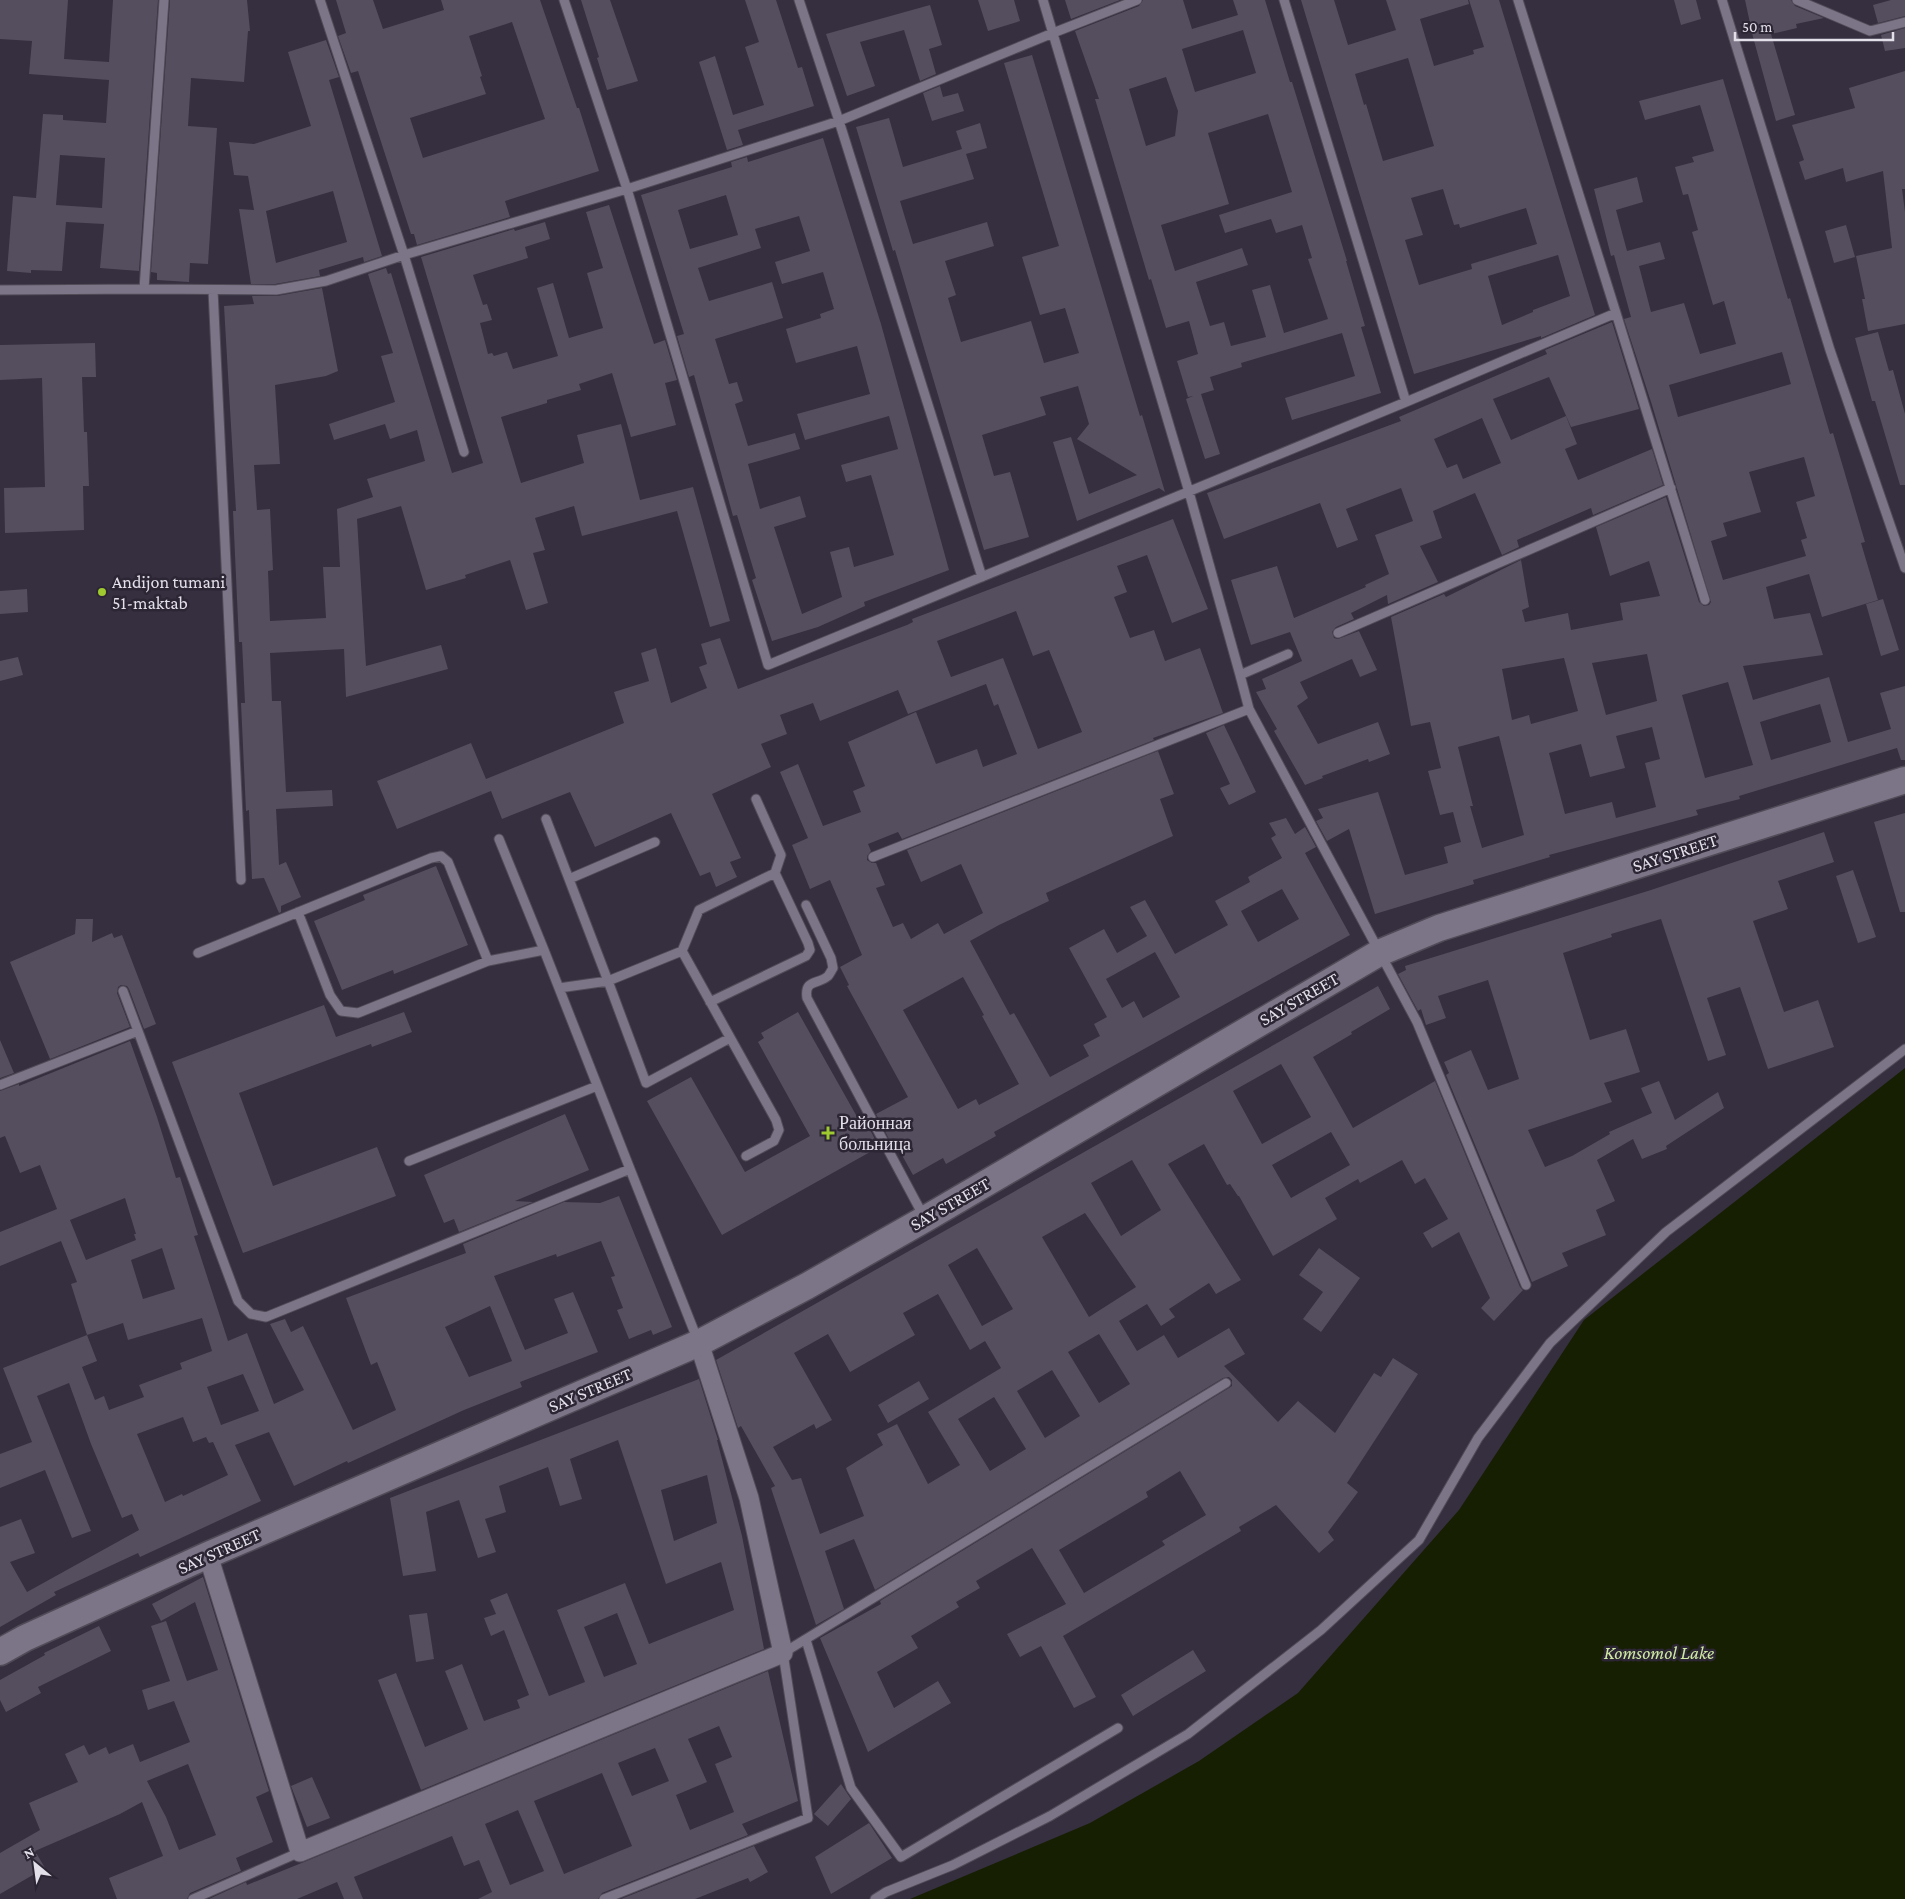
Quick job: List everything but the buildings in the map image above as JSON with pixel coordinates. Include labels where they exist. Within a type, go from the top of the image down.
[{"type":"main road","name":"SAY STREET","points":[[0,1652],[25,1638],[208,1555],[699,1343],[807,1286],[925,1219],[1379,953],[1439,928],[1905,780]]},
{"type":"street","points":[[208,1555],[300,1852],[783,1654],[749,1498],[699,1343]]},
{"type":"lane","points":[[144,289],[164,0]]},
{"type":"lane","points":[[320,0],[404,255],[464,452]]},
{"type":"lane","points":[[564,0],[627,188],[768,665],[1406,402],[1616,313]]},
{"type":"lane","points":[[799,0],[839,121],[982,577]]},
{"type":"lane","points":[[1043,0],[1189,492],[1249,709],[1379,953],[1418,1022],[1526,1285]]},
{"type":"lane","points":[[0,290],[276,290],[326,281],[404,255],[627,188],[839,121],[1053,32],[1137,0]]},
{"type":"lane","points":[[1284,0],[1406,402]]},
{"type":"lane","points":[[1518,0],[1705,600]]},
{"type":"lane","points":[[1722,0],[1830,350],[1905,568]]},
{"type":"lane","points":[[1797,0],[1870,30],[1905,22]]},
{"type":"lane","points":[[212,290],[241,880]]},
{"type":"lane","points":[[1338,633],[1671,488]]},
{"type":"lane","points":[[1240,675],[1288,654]]},
{"type":"lane","points":[[873,857],[1249,709]]},
{"type":"lane","points":[[710,1002],[806,956],[810,950],[775,873],[781,855],[756,799]]},
{"type":"lane","points":[[546,819],[646,1084],[730,1038]]},
{"type":"lane","points":[[499,839],[699,1343]]},
{"type":"lane","points":[[569,879],[655,842]]},
{"type":"lane","points":[[198,953],[431,858],[441,856],[448,862],[488,961]]},
{"type":"lane","points":[[559,988],[608,981],[682,952],[699,910],[775,873]]},
{"type":"lane","points":[[806,905],[831,958],[833,968],[828,976],[809,985],[806,991],[807,998],[925,1219]]},
{"type":"lane","points":[[298,912],[330,995],[341,1011],[358,1013],[488,961],[544,950]]},
{"type":"lane","points":[[682,952],[776,1120],[779,1130],[774,1140],[746,1156]]},
{"type":"lane","points":[[123,992],[238,1301],[251,1314],[266,1317],[630,1169]]},
{"type":"lane","points":[[0,1084],[138,1031]]},
{"type":"lane","points":[[875,1899],[886,1892],[953,1865],[1050,1816],[1188,1734],[1321,1630],[1419,1540],[1478,1438],[1550,1343],[1666,1232],[1905,1049]]},
{"type":"lane","points":[[409,1161],[597,1086]]},
{"type":"lane","points":[[604,1899],[808,1818],[783,1654],[1226,1382]]},
{"type":"lane","points":[[806,1640],[851,1788],[901,1857],[1118,1728]]},
{"type":"lane","points":[[192,1899],[300,1852]]},
{"type":"water","name":"Komsomol Lake","points":[[1905,1068],[1905,1899],[910,1899],[1090,1823],[1199,1761],[1298,1693],[1459,1510],[1584,1320]]},
{"type":"place","name":"Andijon tumani 51-maktab","points":[[102,592]]},
{"type":"place","name":"Районная больница","points":[[828,1133]]}]
